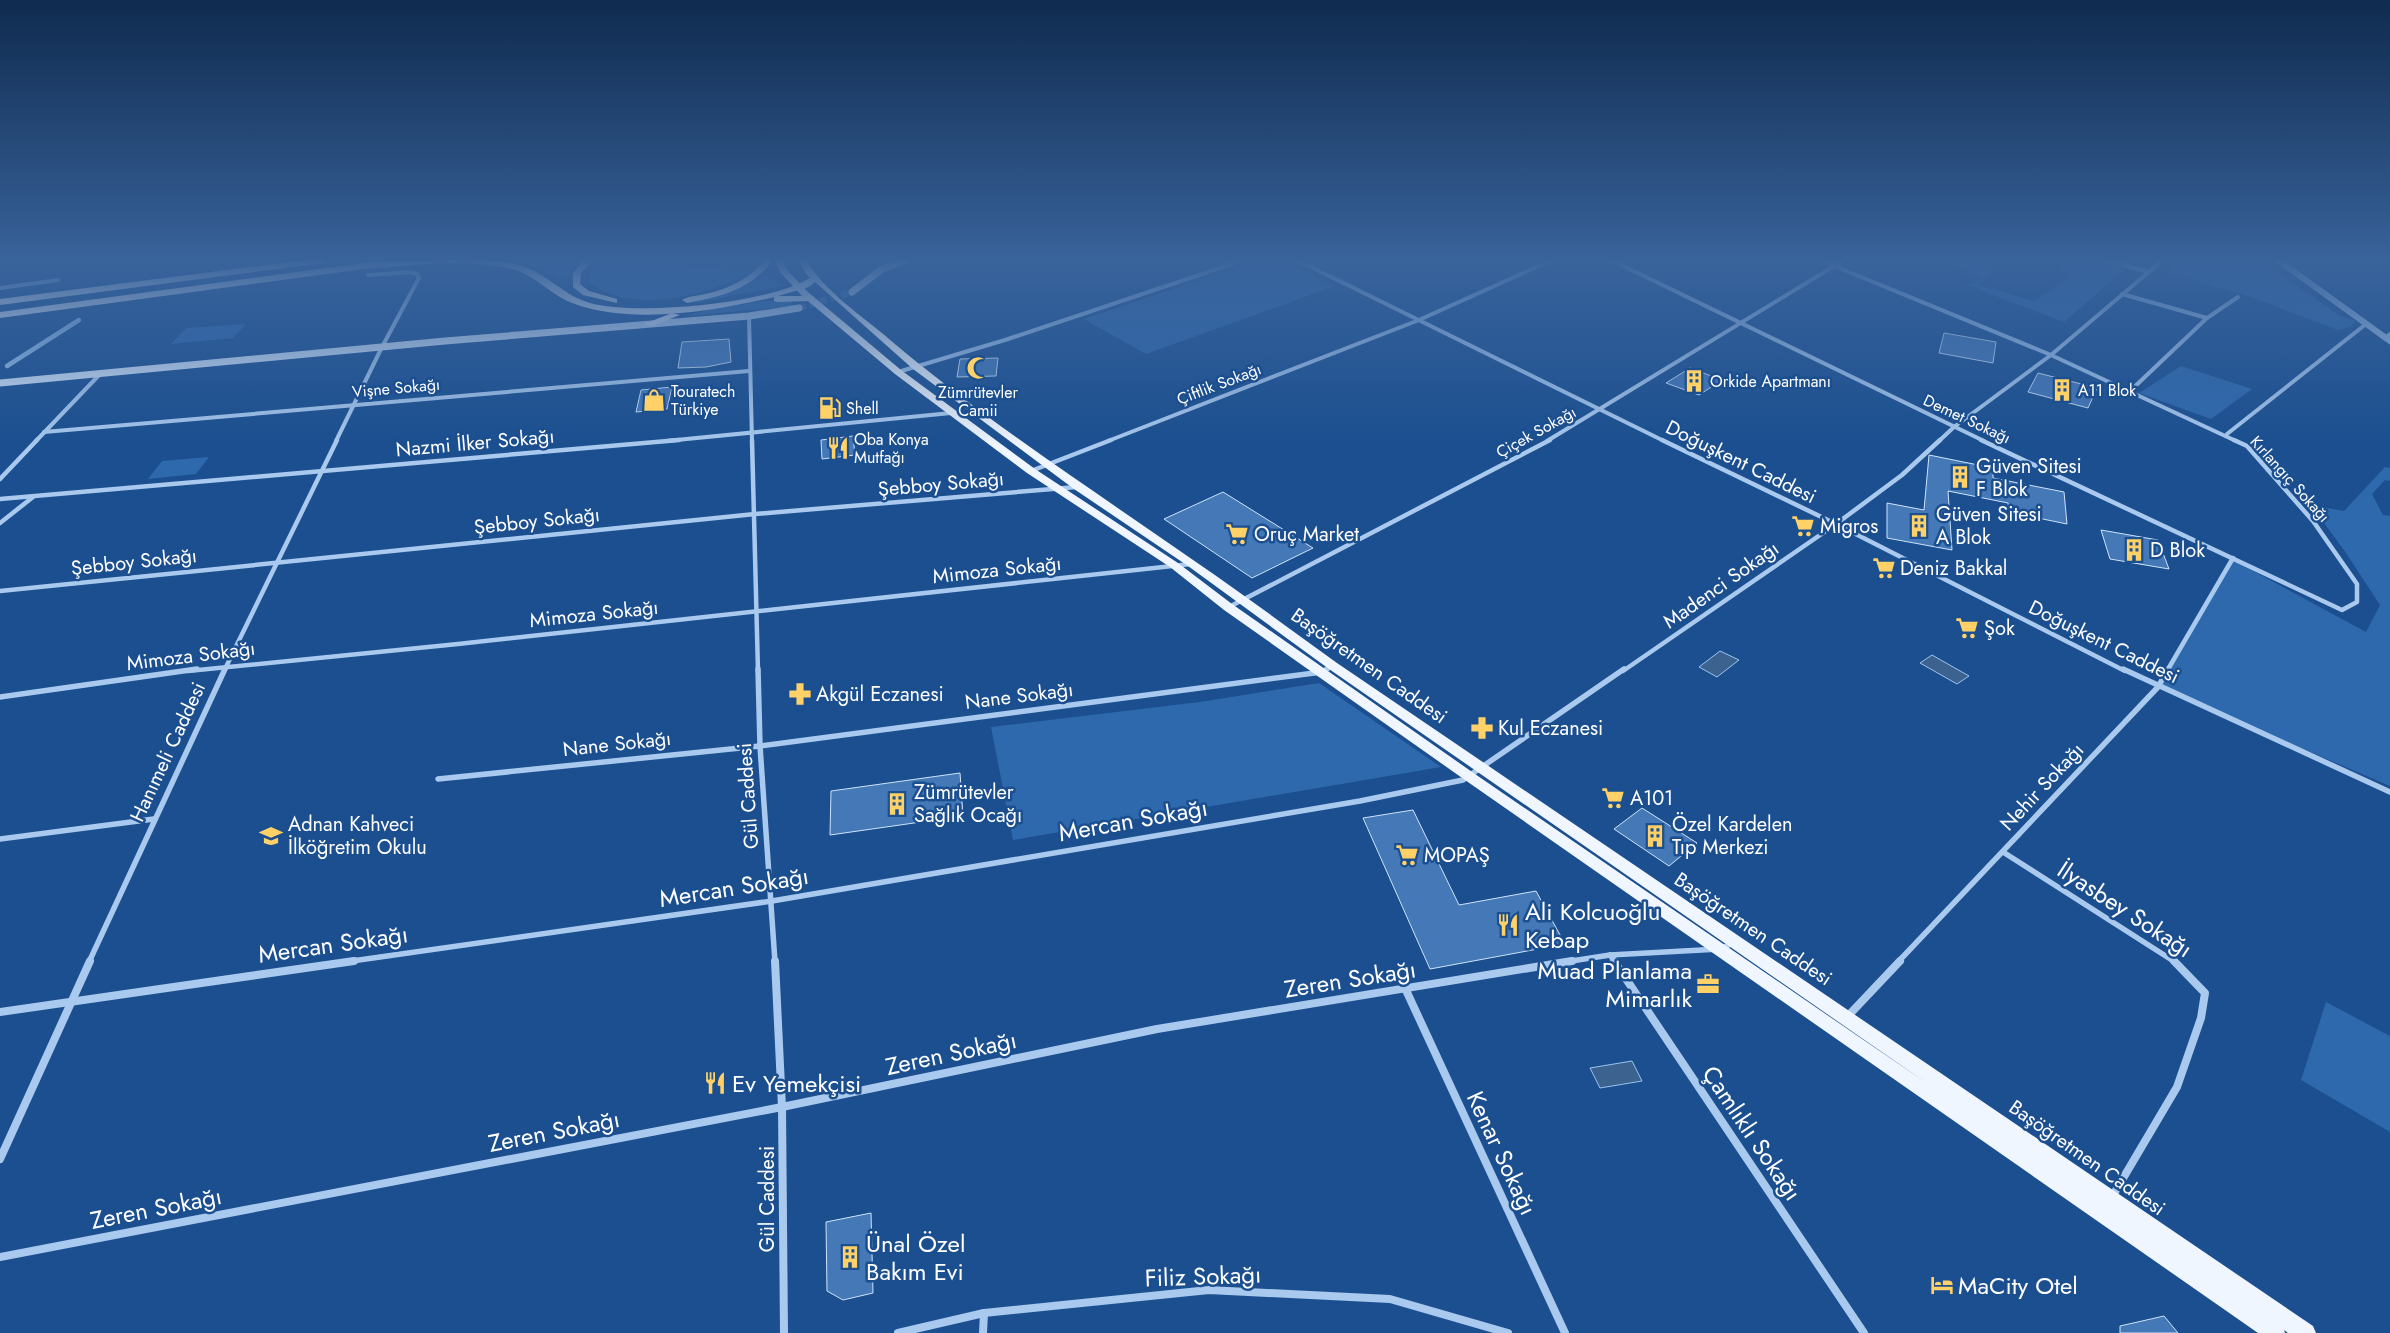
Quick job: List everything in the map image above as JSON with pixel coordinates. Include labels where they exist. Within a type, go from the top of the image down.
[{"type":"highway","points":[[649,324],[654,322]]},
{"type":"main road","points":[[0,383],[382,346],[671,322]]},
{"type":"main road","name":"Başöğretmen Caddesi","points":[[839,322],[951,413],[1059,489],[1235,604],[1476,773],[1720,948],[2275,1333]]},
{"type":"main road","name":"Başöğretmen Caddesi","points":[[866,322],[916,367],[1046,464],[1192,564],[1235,604]]},
{"type":"main road","name":"Başöğretmen Caddesi","points":[[1476,773],[1736,942],[2306,1333]]},
{"type":"street","name":"Hanımeli Caddesi","points":[[0,1159],[154,819],[276,563],[394,322]]},
{"type":"street","name":"Gül Caddesi","points":[[749,322],[749,371],[758,611],[760,746],[772,901],[782,1106],[784,1333]]},
{"type":"street","points":[[898,372],[1058,322]]},
{"type":"street","name":"Çiftlik Sokağı","points":[[1032,470],[1414,322]]},
{"type":"street","name":"Doğuşkent Caddesi","points":[[1424,322],[1600,410],[1836,524],[2158,686],[2390,792]]},
{"type":"street","name":"Kırlangıç Sokağı","points":[[1971,322],[2051,355],[2129,392],[2227,434],[2247,446],[2313,520],[2358,584],[2357,602],[2342,610]]},
{"type":"street","name":"Madenci Sokağı","points":[[1476,773],[1836,524],[1902,475],[1954,427],[2051,355],[2089,322]]},
{"type":"street","points":[[2129,392],[2203,322]]},
{"type":"street","points":[[2364,322],[2388,337]]},
{"type":"street","name":"Çiçek Sokağı","points":[[1235,604],[1555,437],[1739,323]]},
{"type":"street","name":"Demet Sokağı","points":[[1739,323],[1954,427],[2342,610]]},
{"type":"street","points":[[2227,434],[2366,324]]},
{"type":"street","name":"Vişne Sokağı","points":[[44,432],[749,371]]},
{"type":"street","points":[[0,479],[101,373]]},
{"type":"street","name":"Nazmi İlker Sokağı","points":[[0,499],[321,472],[951,413]]},
{"type":"street","name":"Şebboy Sokağı","points":[[0,591],[755,514],[1078,487]]},
{"type":"street","points":[[0,523],[34,497]]},
{"type":"street","name":"Nehir Sokağı","points":[[1847,1017],[2158,686],[2213,589],[2233,558]]},
{"type":"street","name":"Mimoza Sokağı","points":[[0,697],[227,665],[458,644],[1192,564]]},
{"type":"street","name":"Nane Sokağı","points":[[438,779],[760,746],[1328,669]]},
{"type":"street","name":"Mercan Sokağı","points":[[0,1012],[772,901],[1360,801],[1476,773]]},
{"type":"street","points":[[0,839],[154,819]]},
{"type":"street","name":"İlyasbey Sokağı","points":[[2003,852],[2102,917],[2172,958],[2190,973],[2205,993],[2201,1018],[2177,1087],[2110,1200]]},
{"type":"street","name":"Zeren Sokağı","points":[[0,1257],[782,1106],[1157,1029],[1610,955],[1720,948],[1736,942]]},
{"type":"street","name":"Çamlıklı Sokağı","points":[[1610,955],[1864,1333]]},
{"type":"street","name":"Kenar Sokağı","points":[[1405,988],[1565,1333]]},
{"type":"street","name":"Filiz Sokağı","points":[[898,1333],[984,1314],[1210,1290],[1390,1299],[1508,1333]]},
{"type":"street","points":[[984,1314],[984,1333]]},
{"type":"shaded area","points":[[1090,322],[1234,322],[1146,354]]},
{"type":"shaded area","points":[[2317,322],[2355,322],[2350,327],[2338,330]]},
{"type":"shaded area","points":[[246,324],[233,338],[171,344],[186,328]]},
{"type":"shaded area","points":[[2181,366],[2252,389],[2211,419],[2139,393]]},
{"type":"shaded area","points":[[209,457],[196,474],[148,479],[162,461]]},
{"type":"shaded area","points":[[2385,467],[2390,468],[2390,481],[2385,480],[2372,494],[2383,515],[2390,516],[2390,786],[2158,687],[2231,559],[2366,632],[2380,605],[2346,553],[2311,505],[2344,511]]},
{"type":"shaded area","points":[[1720,651],[1739,660],[1717,677],[1699,667]]},
{"type":"shaded area","points":[[1932,655],[1969,676],[1957,684],[1920,663]]},
{"type":"shaded area","points":[[1319,683],[1441,767],[1013,840],[991,727],[1200,702]]},
{"type":"shaded area","points":[[2326,1002],[2390,1036],[2390,1132],[2301,1080]]},
{"type":"shaded area","points":[[1632,1061],[1642,1081],[1600,1088],[1590,1068]]},
{"type":"building","points":[[1944,333],[1996,342],[1993,363],[1939,353]]},
{"type":"building","points":[[729,339],[731,362],[706,367],[678,368],[682,342]]},
{"type":"building","name":"Zümrütevler Camii","points":[[998,358],[996,376],[957,377],[960,359]]},
{"type":"building","name":"Orkide Apartmanı","points":[[1690,368],[1722,380],[1699,395],[1666,383]]},
{"type":"building","name":"A11 Blok","points":[[2038,373],[2097,388],[2088,408],[2028,392]]},
{"type":"building","name":"Touratech Türkiye","points":[[672,387],[667,409],[636,412],[641,390]]},
{"type":"building","name":"Oba Konya Mutfağı","points":[[853,436],[855,455],[822,459],[821,440]]},
{"type":"building","points":[[1929,455],[1993,468],[1993,478],[2064,492],[2067,524],[2009,512],[2008,503],[1948,491],[1952,550],[1887,538],[1887,503],[1924,510]]},
{"type":"building","name":"Oruç Market","points":[[1223,492],[1313,548],[1252,578],[1164,519]]},
{"type":"building","name":"D Blok","points":[[2101,530],[2158,540],[2169,569],[2110,559]]},
{"type":"building","name":"Zümrütevler Sağlık Ocağı","points":[[960,773],[963,816],[830,835],[831,791]]},
{"type":"building","name":"Özel Kardelen Tıp Merkezi","points":[[1642,808],[1697,843],[1669,866],[1614,829]]},
{"type":"building","name":"MOPAŞ","points":[[1413,810],[1459,905],[1536,891],[1565,944],[1430,969],[1363,818]]},
{"type":"building","name":"Ünal Özel Bakım Evi","points":[[871,1213],[873,1293],[843,1300],[827,1291],[826,1222]]},
{"type":"building","points":[[2164,1316],[2178,1333],[2120,1333],[2120,1326]]},
{"type":"waterway","points":[[7,366],[76,322]]},
{"type":"place","name":"Zümrütevler Camii","points":[[978,368]]},
{"type":"place","name":"Orkide Apartmanı","points":[[1694,381]]},
{"type":"place","name":"A11 Blok","points":[[2062,390]]},
{"type":"place","name":"Touratech Türkiye","points":[[654,400]]},
{"type":"place","name":"Shell","points":[[830,408]]},
{"type":"place","name":"Oba Konya Mutfağı","points":[[838,448]]},
{"type":"place","name":"Güven Sitesi F Blok","points":[[1960,477]]},
{"type":"place","name":"Migros","points":[[1803,526]]},
{"type":"place","name":"Güven Sitesi A Blok","points":[[1919,526]]},
{"type":"place","name":"Oruç Market","points":[[1237,534]]},
{"type":"place","name":"D Blok","points":[[2134,550]]},
{"type":"place","name":"Deniz Bakkal","points":[[1884,568]]},
{"type":"place","name":"Şok","points":[[1967,628]]},
{"type":"place","name":"Akgül Eczanesi","points":[[800,694]]},
{"type":"place","name":"Kul Eczanesi","points":[[1482,728]]},
{"type":"place","name":"A101","points":[[1613,798]]},
{"type":"place","name":"Zümrütevler Sağlık Ocağı","points":[[897,804]]},
{"type":"place","name":"Adnan Kahveci İlköğretim Okulu","points":[[271,836]]},
{"type":"place","name":"Özel Kardelen Tıp Merkezi","points":[[1655,836]]},
{"type":"place","name":"MOPAŞ","points":[[1407,855]]},
{"type":"place","name":"Ali Kolcuoğlu Kebap","points":[[1508,925]]},
{"type":"place","name":"Muad Planlama Mimarlık","points":[[1708,984]]},
{"type":"place","name":"Ev Yemekçisi","points":[[715,1083]]},
{"type":"place","name":"Ünal Özel Bakım Evi","points":[[850,1257]]},
{"type":"place","name":"MaCity Otel","points":[[1942,1285]]}]
